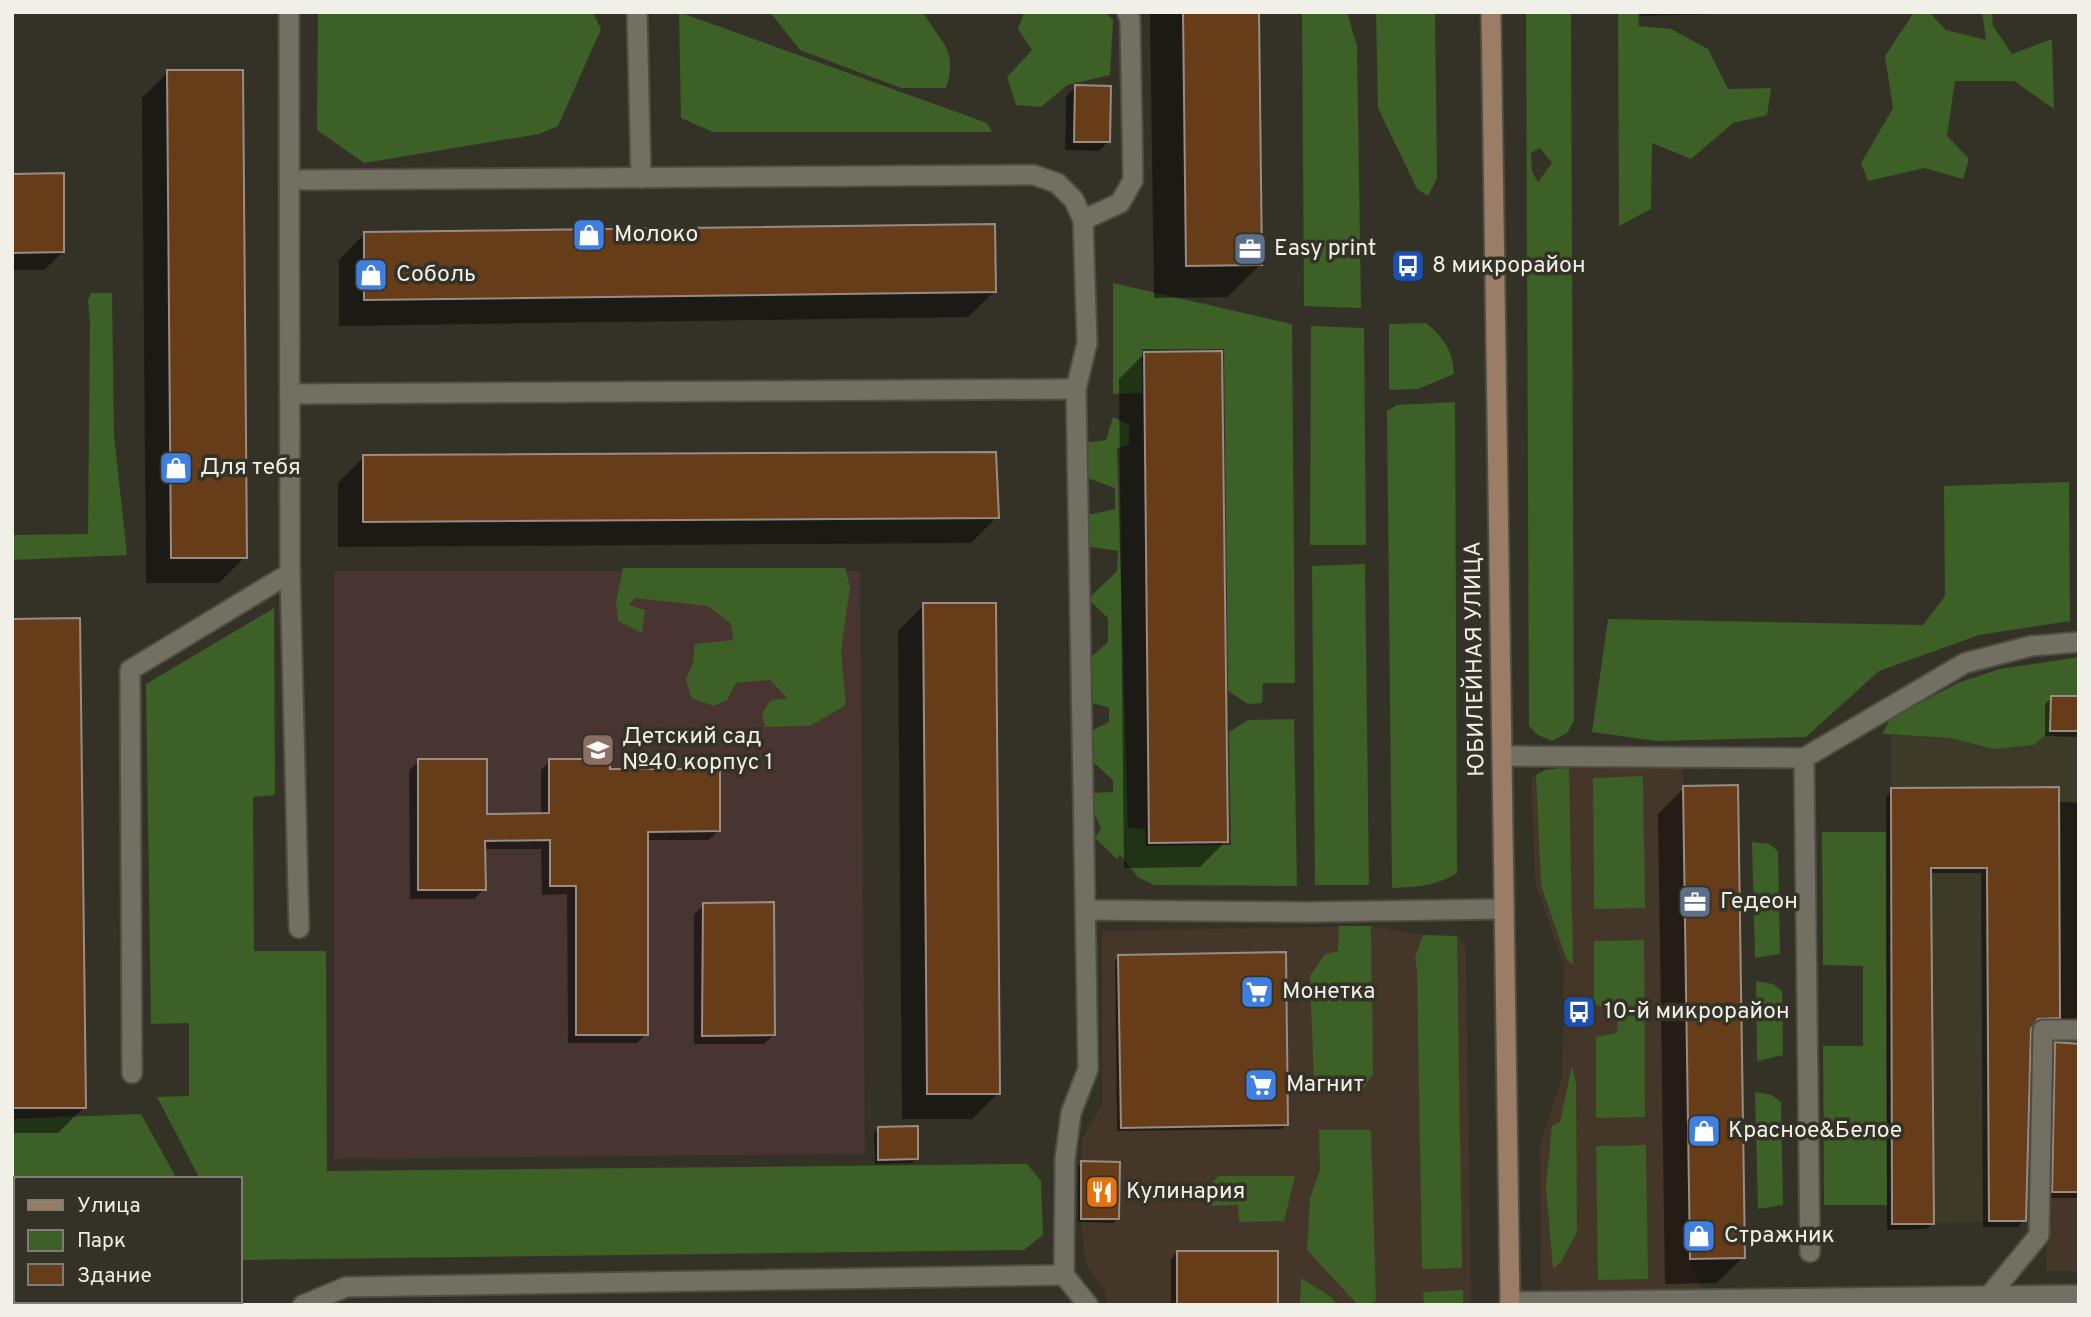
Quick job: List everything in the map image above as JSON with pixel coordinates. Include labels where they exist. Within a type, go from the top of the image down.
[{"type":"main road","name":"ЮБИЛЕЙНАЯ УЛИЦА","points":[[1490,12],[1510,1303]]},
{"type":"lane","points":[[289,12],[290,573],[299,928]]},
{"type":"lane","points":[[637,12],[641,177]]},
{"type":"lane","points":[[1083,220],[1120,203],[1133,180],[1130,19],[1127,12]]},
{"type":"lane","points":[[290,180],[1034,175],[1057,183],[1074,200],[1083,220],[1087,343],[1076,389],[1088,1069],[1071,1113],[1065,1159],[1064,1275],[1088,1305]]},
{"type":"lane","points":[[290,394],[1076,389]]},
{"type":"lane","points":[[132,1073],[130,670],[290,573]]},
{"type":"lane","points":[[1502,756],[1804,758],[1965,663],[2031,646],[2079,642]]},
{"type":"lane","points":[[1804,758],[1810,1252]]},
{"type":"lane","points":[[1086,910],[1307,912],[1504,909]]},
{"type":"lane","points":[[1990,1295],[2039,1235],[2043,1030],[2079,1030]]},
{"type":"lane","points":[[303,1305],[346,1287],[1064,1275]]},
{"type":"lane","points":[[1510,1303],[2079,1295]]},
{"type":"shaded area","name":"Детский сад №40 корпус 1","points":[[334,571],[860,571],[865,1154],[334,1159]]},
{"type":"shaded area","points":[[2051,696],[2079,696],[2079,998],[2026,999],[2026,1221],[1892,1224],[1891,735],[1951,738],[1993,749],[2050,730]]},
{"type":"shaded area","points":[[1683,767],[1690,1259],[1707,1305],[1541,1305],[1540,1144],[1562,1076],[1564,966],[1535,883],[1531,778],[1545,770],[1560,768]]},
{"type":"shaded area","points":[[1371,926],[1423,935],[1457,936],[1466,948],[1471,1305],[1108,1305],[1105,1292],[1085,1262],[1081,1219],[1082,1138],[1102,1105],[1102,931]]},
{"type":"shaded area","points":[[2026,998],[2079,998],[2079,1271],[2046,1271],[2047,1245],[2026,1221]]},
{"type":"green space","points":[[590,12],[601,29],[558,126],[539,134],[364,163],[317,130],[318,14]]},
{"type":"green space","points":[[679,12],[987,123],[992,132],[713,132],[681,118]]},
{"type":"green space","points":[[770,12],[923,12],[949,55],[946,88],[901,88],[800,50]]},
{"type":"green space","points":[[1024,12],[1105,12],[1113,20],[1110,75],[1067,85],[1041,107],[1016,105],[1007,77],[1032,50],[1018,29]]},
{"type":"green space","points":[[1302,12],[1347,12],[1357,46],[1361,308],[1304,306]]},
{"type":"green space","points":[[1376,12],[1435,12],[1437,178],[1428,196],[1417,189],[1378,108]]},
{"type":"green space","points":[[1526,12],[1571,12],[1574,721],[1567,733],[1552,741],[1538,735],[1529,726]],"holes":[[[1540,148],[1552,163],[1538,182],[1532,172],[1531,153]]]},
{"type":"green space","points":[[1618,12],[1638,12],[1639,26],[1671,29],[1708,49],[1728,89],[1771,88],[1767,115],[1733,123],[1691,159],[1652,143],[1651,209],[1619,226]]},
{"type":"green space","points":[[1914,12],[1929,12],[1946,30],[1986,40],[1982,12],[1992,12],[1993,26],[2012,54],[2052,39],[2054,109],[2014,81],[1955,81],[1947,136],[1969,159],[1963,179],[1924,168],[1868,181],[1861,163],[1893,108],[1885,56]]},
{"type":"green space","points":[[1113,283],[1292,324],[1295,683],[1263,683],[1262,703],[1248,704],[1228,691],[1224,349],[1142,349],[1142,393],[1113,394]]},
{"type":"green space","points":[[91,293],[112,293],[114,435],[127,555],[12,560],[12,535],[88,534],[88,300]]},
{"type":"green space","points":[[1426,323],[1446,346],[1452,358],[1454,374],[1418,389],[1389,390],[1389,324]]},
{"type":"green space","points":[[1311,326],[1364,328],[1366,545],[1310,545]]},
{"type":"green space","points":[[1455,402],[1457,873],[1434,883],[1392,888],[1387,411],[1397,405]]},
{"type":"green space","points":[[1113,417],[1129,425],[1129,444],[1117,448],[1128,828],[1145,829],[1146,846],[1231,845],[1229,732],[1248,720],[1294,719],[1297,886],[1154,885],[1138,877],[1120,855],[1117,859],[1095,838],[1101,828],[1094,813],[1093,793],[1113,792],[1113,780],[1093,762],[1091,731],[1109,722],[1109,708],[1090,702],[1092,656],[1108,642],[1108,618],[1088,599],[1117,571],[1118,551],[1084,546],[1083,516],[1115,509],[1115,488],[1082,476],[1084,443],[1106,440]]},
{"type":"green space","points":[[2069,482],[2070,621],[1979,635],[1879,671],[1806,737],[1657,741],[1592,732],[1608,619],[1923,625],[1945,596],[1944,486]]},
{"type":"green space","points":[[1365,564],[1369,885],[1315,885],[1312,566]]},
{"type":"green space","points":[[623,568],[845,568],[850,587],[841,651],[846,705],[810,726],[765,727],[762,713],[770,701],[787,698],[770,680],[736,683],[727,700],[714,706],[691,698],[686,679],[693,663],[695,644],[733,640],[731,624],[708,606],[635,598],[629,605],[645,610],[642,633],[618,621],[616,602]]},
{"type":"green space","points":[[274,608],[275,795],[253,797],[254,951],[326,951],[327,1171],[1027,1164],[1041,1181],[1043,1235],[1024,1250],[243,1260],[242,1177],[199,1177],[157,1097],[189,1096],[189,1023],[151,1024],[146,684]]},
{"type":"green space","points":[[2079,657],[2079,696],[2050,731],[2034,745],[1993,749],[1951,738],[1882,734],[1891,718],[1960,682],[2000,669]]},
{"type":"green space","points":[[1569,769],[1573,965],[1566,958],[1541,885],[1536,775],[1545,770]]},
{"type":"green space","points":[[1643,776],[1645,908],[1594,909],[1593,778]]},
{"type":"green space","points":[[1822,832],[1886,832],[1887,1205],[1824,1205],[1823,1046],[1863,1046],[1863,966],[1823,965]]},
{"type":"green space","points":[[1752,842],[1769,844],[1778,851],[1780,954],[1755,958]]},
{"type":"green space","points":[[1339,926],[1371,926],[1373,1074],[1363,1089],[1321,1091],[1314,1084],[1310,976],[1325,954],[1338,951]]},
{"type":"green space","points":[[1423,935],[1457,936],[1462,1268],[1422,1269],[1415,958]]},
{"type":"green space","points":[[1644,940],[1645,1117],[1596,1118],[1596,1037],[1617,1033],[1618,1012],[1594,1004],[1594,941]]},
{"type":"green space","points":[[1756,981],[1773,984],[1782,991],[1783,1055],[1757,1061]]},
{"type":"green space","points":[[1572,1066],[1576,1082],[1577,1232],[1561,1262],[1553,1269],[1546,1186],[1552,1126],[1560,1122]]},
{"type":"green space","points":[[1755,1092],[1772,1095],[1781,1102],[1783,1205],[1758,1209]]},
{"type":"green space","points":[[141,1114],[176,1177],[14,1177],[14,1303],[242,1305],[12,1305],[12,1119]]},
{"type":"green space","points":[[1319,1130],[1371,1130],[1376,1301],[1368,1305],[1358,1305],[1307,1250],[1310,1198],[1320,1170]]},
{"type":"green space","points":[[1646,1145],[1648,1279],[1598,1280],[1596,1146]]},
{"type":"green space","points":[[1218,1176],[1295,1176],[1284,1221],[1239,1222],[1238,1205],[1212,1206],[1212,1184]]},
{"type":"green space","points":[[1301,1278],[1331,1297],[1337,1305],[1300,1305]]},
{"type":"green space","points":[[1463,1290],[1463,1305],[1424,1305],[1423,1292]]},
{"type":"building","points":[[1183,12],[1259,12],[1262,265],[1186,266]]},
{"type":"building","points":[[167,70],[243,70],[247,558],[171,558]]},
{"type":"building","points":[[1075,85],[1111,86],[1110,142],[1074,142]]},
{"type":"building","points":[[64,173],[64,252],[12,253],[12,174]]},
{"type":"building","points":[[995,224],[996,292],[364,300],[364,232]]},
{"type":"building","points":[[1222,351],[1228,842],[1149,843],[1144,352]]},
{"type":"building","points":[[996,452],[999,518],[363,522],[363,455]]},
{"type":"building","points":[[923,603],[996,603],[1000,1094],[927,1094]]},
{"type":"building","points":[[80,618],[86,1108],[13,1108],[12,619]]},
{"type":"building","points":[[2051,696],[2079,696],[2079,731],[2050,731]]},
{"type":"building","points":[[418,759],[487,759],[487,814],[549,813],[549,759],[610,759],[610,769],[720,769],[720,831],[648,832],[648,1035],[576,1035],[576,886],[550,886],[550,840],[485,841],[486,890],[418,890]]},
{"type":"building","points":[[1738,785],[1745,1258],[1690,1259],[1683,786]]},
{"type":"building","points":[[2059,787],[2060,1018],[2038,1019],[2031,1029],[2026,1221],[1989,1221],[1987,868],[1931,868],[1934,1224],[1892,1224],[1891,788]]},
{"type":"building","points":[[774,902],[775,1035],[702,1036],[703,903]]},
{"type":"building","points":[[1286,952],[1288,1125],[1121,1128],[1118,955]]},
{"type":"building","points":[[2055,1042],[2079,1044],[2079,1192],[2052,1192]]},
{"type":"building","points":[[918,1126],[918,1159],[878,1160],[878,1127]]},
{"type":"building","points":[[1081,1161],[1120,1162],[1119,1219],[1081,1219]]},
{"type":"building","points":[[1177,1251],[1278,1251],[1278,1305],[1177,1305]]},
{"type":"place","name":"Молоко","points":[[589,235]]},
{"type":"place","name":"Easy print","points":[[1250,249]]},
{"type":"place","name":"8 микрорайон","points":[[1408,266]]},
{"type":"place","name":"Соболь","points":[[371,275]]},
{"type":"place","name":"Для тебя","points":[[176,468]]},
{"type":"place","name":"Детский сад №40 корпус 1","points":[[598,750]]},
{"type":"place","name":"Гедеон","points":[[1695,902]]},
{"type":"place","name":"Монетка","points":[[1257,992]]},
{"type":"place","name":"10-й микрорайон","points":[[1579,1012]]},
{"type":"place","name":"Магнит","points":[[1261,1085]]},
{"type":"place","name":"Красное&Белое","points":[[1704,1131]]},
{"type":"place","name":"Кулинария","points":[[1102,1192]]},
{"type":"place","name":"Стражник","points":[[1699,1236]]}]
